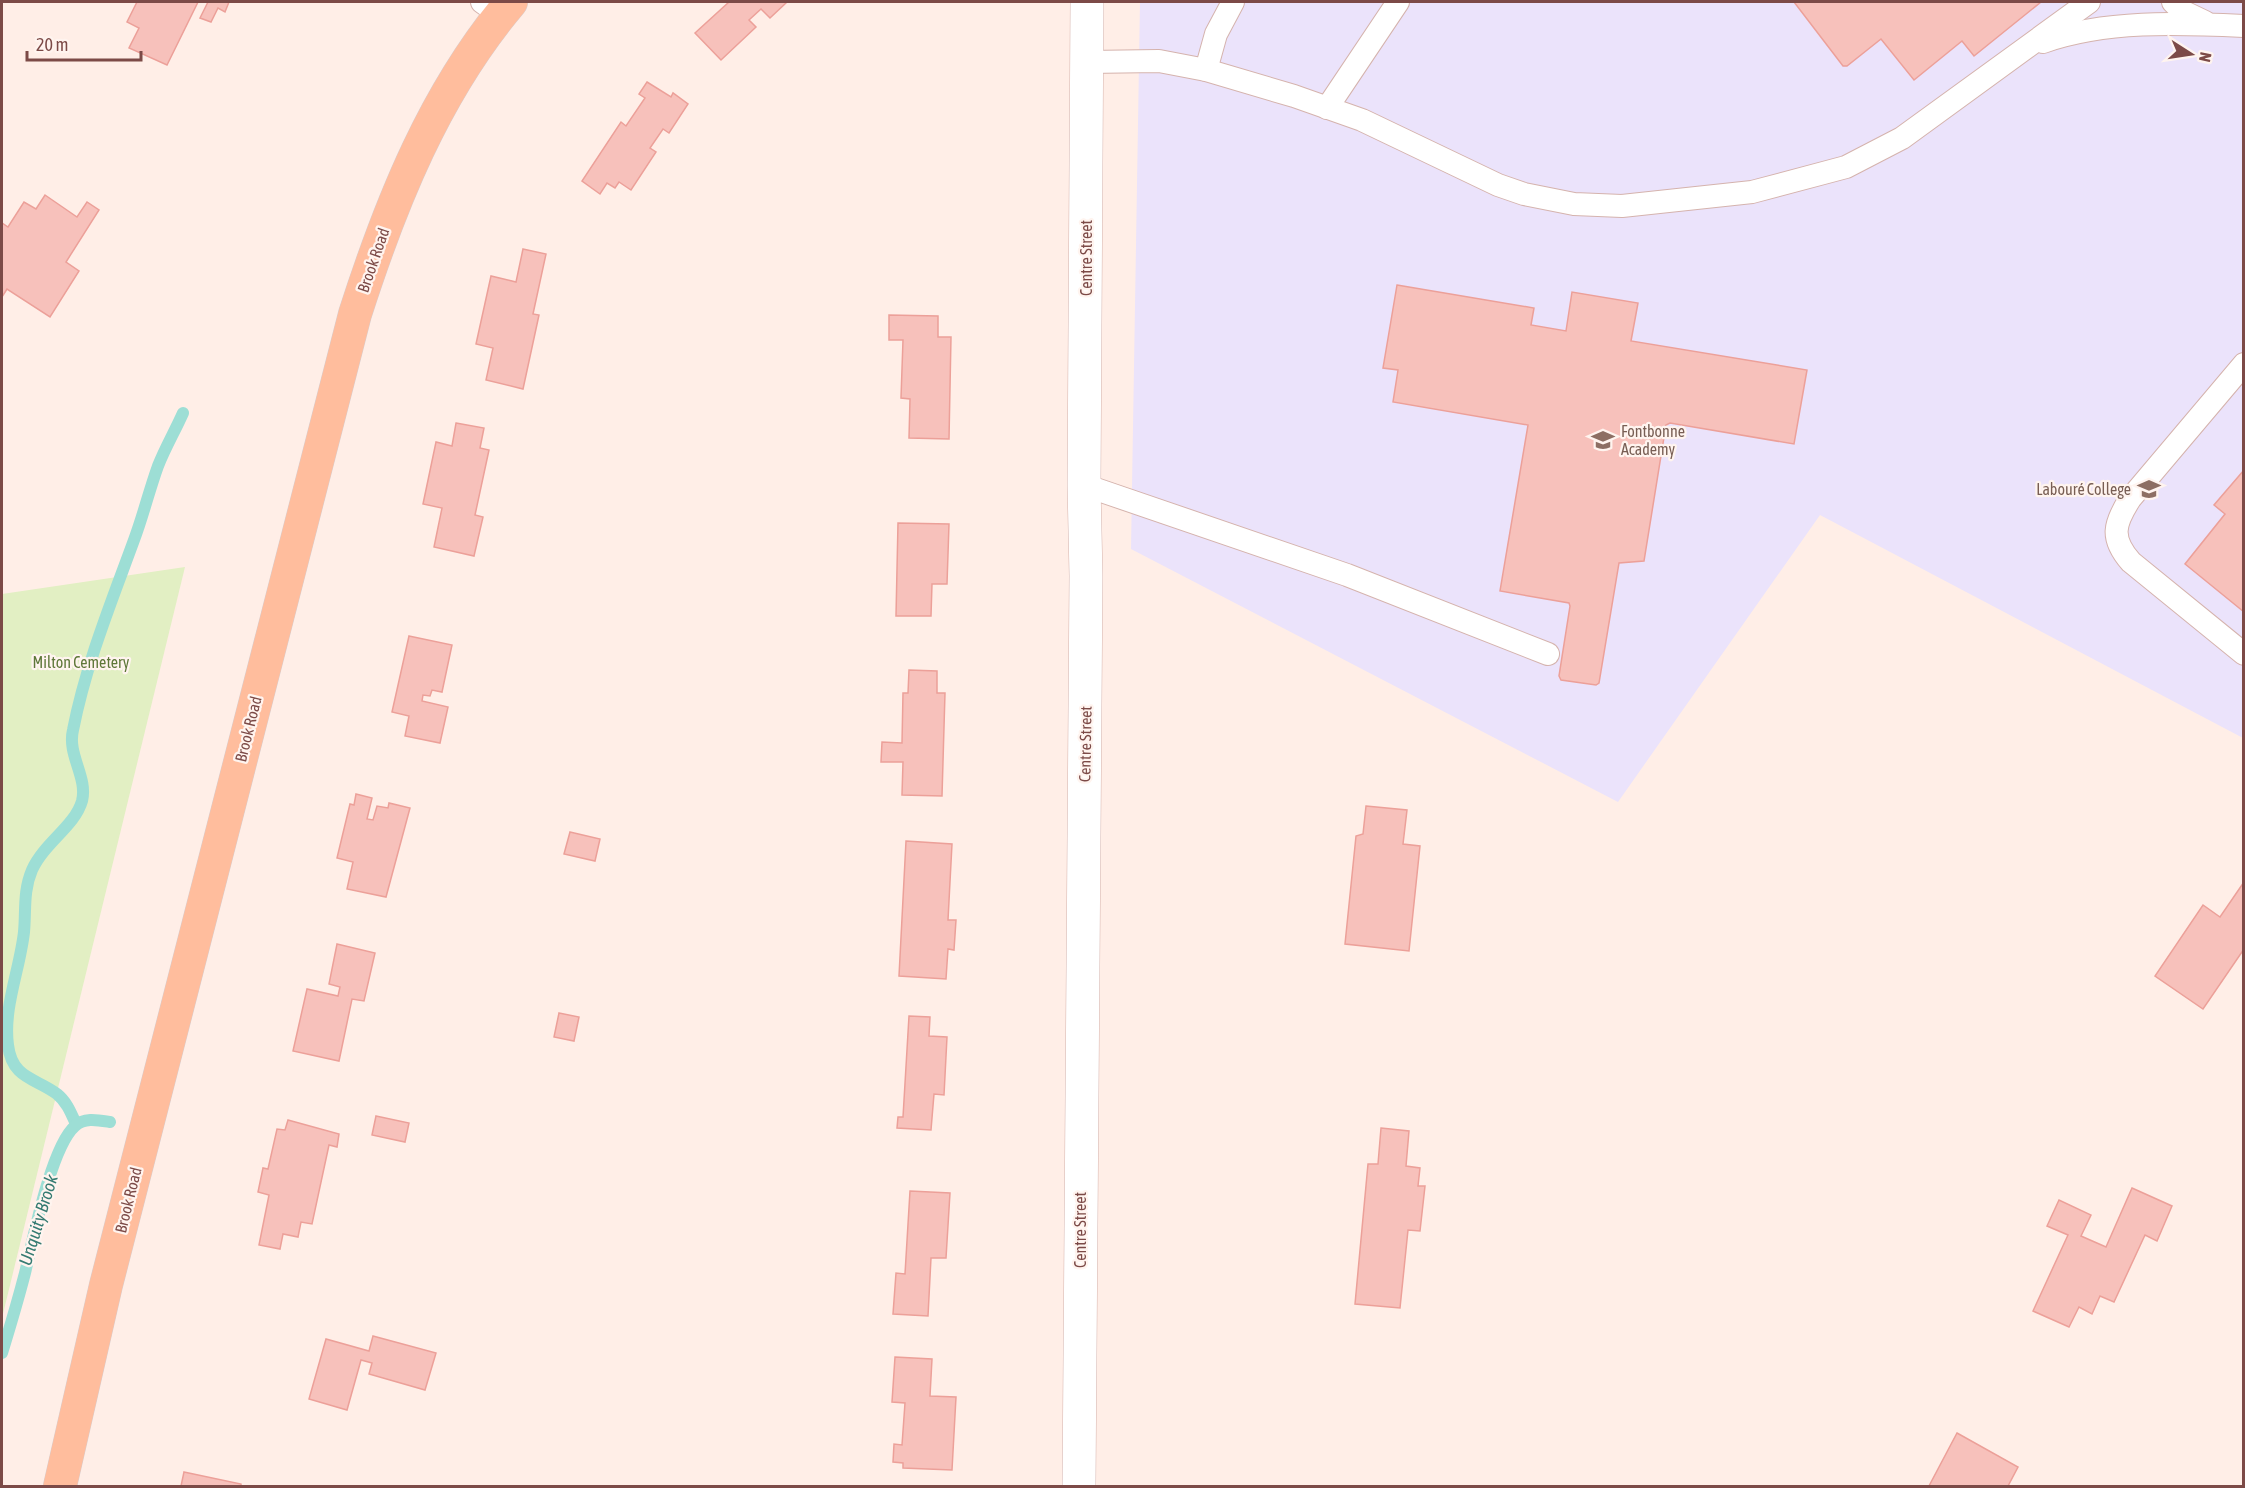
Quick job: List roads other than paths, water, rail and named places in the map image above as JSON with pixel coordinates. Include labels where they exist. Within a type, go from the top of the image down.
[{"type":"main road","name":"Brook Road","points":[[60,1486],[106,1285],[343,356],[386,224],[420,144],[498,6]]},
{"type":"street","name":"Centre Street","points":[[1079,1486],[1086,588],[1084,485],[1087,2]]},
{"type":"lane","points":[[1206,70],[1216,34],[1233,2]]},
{"type":"lane","points":[[1328,108],[1398,2]]},
{"type":"lane","points":[[1087,62],[1159,61],[1206,70],[1328,108],[1380,128],[1498,185],[1549,201],[1622,206],[1676,202],[1752,192],[1846,167],[1902,138],[2089,2]]},
{"type":"lane","points":[[2173,2],[2197,19],[2216,25]]},
{"type":"lane","points":[[2027,47],[2054,38],[2101,28],[2244,26]]},
{"type":"lane","points":[[2244,364],[2130,499],[2117,524],[2116,536],[2120,549],[2131,561],[2244,654]]},
{"type":"lane","points":[[1084,485],[1347,575],[1548,654]]},
{"type":"waterway","points":[[76,1124],[60,1097],[26,1076],[14,1065],[10,1056],[8,1017],[22,946],[26,893],[29,878],[37,860],[73,819],[82,801],[82,783],[72,739],[78,705],[158,466],[183,413]]},
{"type":"waterway","name":"Unquity Brook","points":[[2,1353],[44,1195],[58,1153],[66,1137],[79,1123],[91,1120],[110,1122]]},
{"type":"place","name":"Fontbonne Academy","points":[[1603,440]]},
{"type":"place","name":"Labouré College","points":[[2149,489]]},
{"type":"park label","name":"Milton Cemetery","points":[[81,662]]}]
